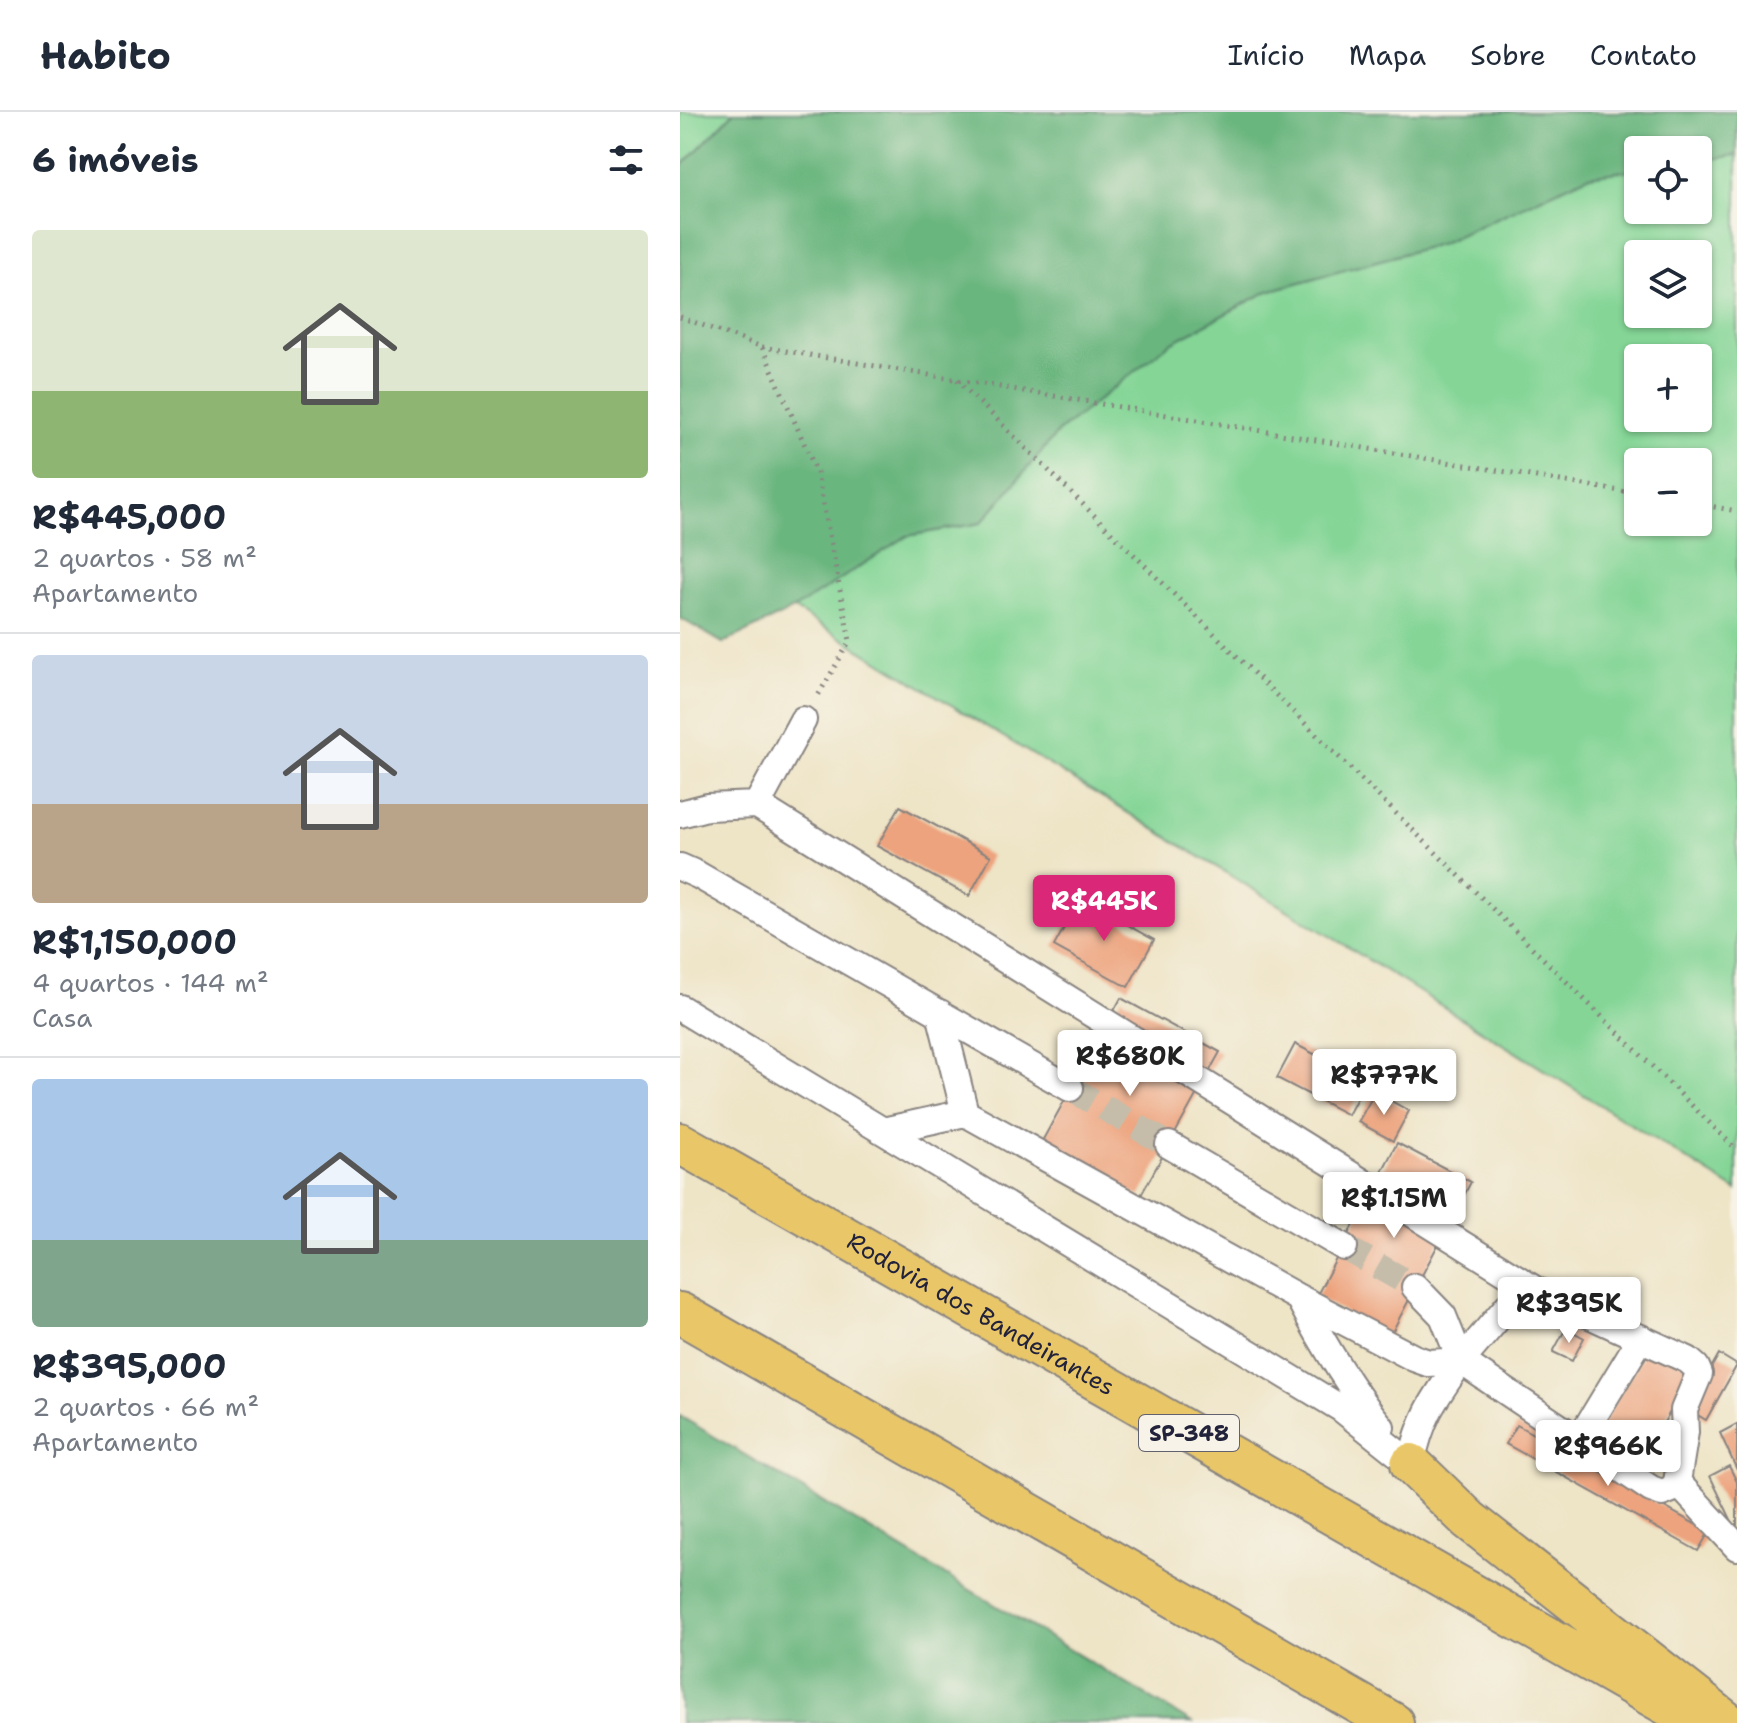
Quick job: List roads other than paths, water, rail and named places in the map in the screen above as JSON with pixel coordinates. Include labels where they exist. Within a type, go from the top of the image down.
[{"type":"highway","name":"Rodovia dos Bandeirantes","points":[[680,1143],[1699,1723]]},
{"type":"highway","points":[[680,1313],[1393,1723]]},
{"type":"highway","points":[[1411,1464],[1469,1520],[1728,1723]]},
{"type":"lane","points":[[757,805],[803,720]]},
{"type":"lane","points":[[680,814],[707,807],[757,805],[1537,1291],[1688,1360],[1699,1374],[1684,1410],[1685,1432],[1677,1482],[1672,1489],[1662,1493],[1651,1489],[1461,1361],[1443,1316],[1415,1287]]},
{"type":"lane","points":[[680,867],[1070,1088]]},
{"type":"lane","points":[[680,1008],[1342,1409],[1411,1464]]},
{"type":"lane","points":[[940,1013],[965,1113]]},
{"type":"lane","points":[[883,1131],[965,1113],[1299,1298],[1414,1358],[1428,1363],[1461,1361]]},
{"type":"lane","points":[[1169,1145],[1344,1247]]},
{"type":"lane","points":[[1411,1464],[1426,1411],[1461,1361],[1508,1306],[1537,1291]]},
{"type":"lane","points":[[1299,1298],[1351,1390],[1411,1464]]},
{"type":"lane","points":[[1578,1442],[1641,1338]]},
{"type":"lane","points":[[1677,1482],[1737,1547]]},
{"type":"tunnel","points":[[1070,1088],[1169,1145]]},
{"type":"tunnel","points":[[1344,1247],[1415,1287]]}]
